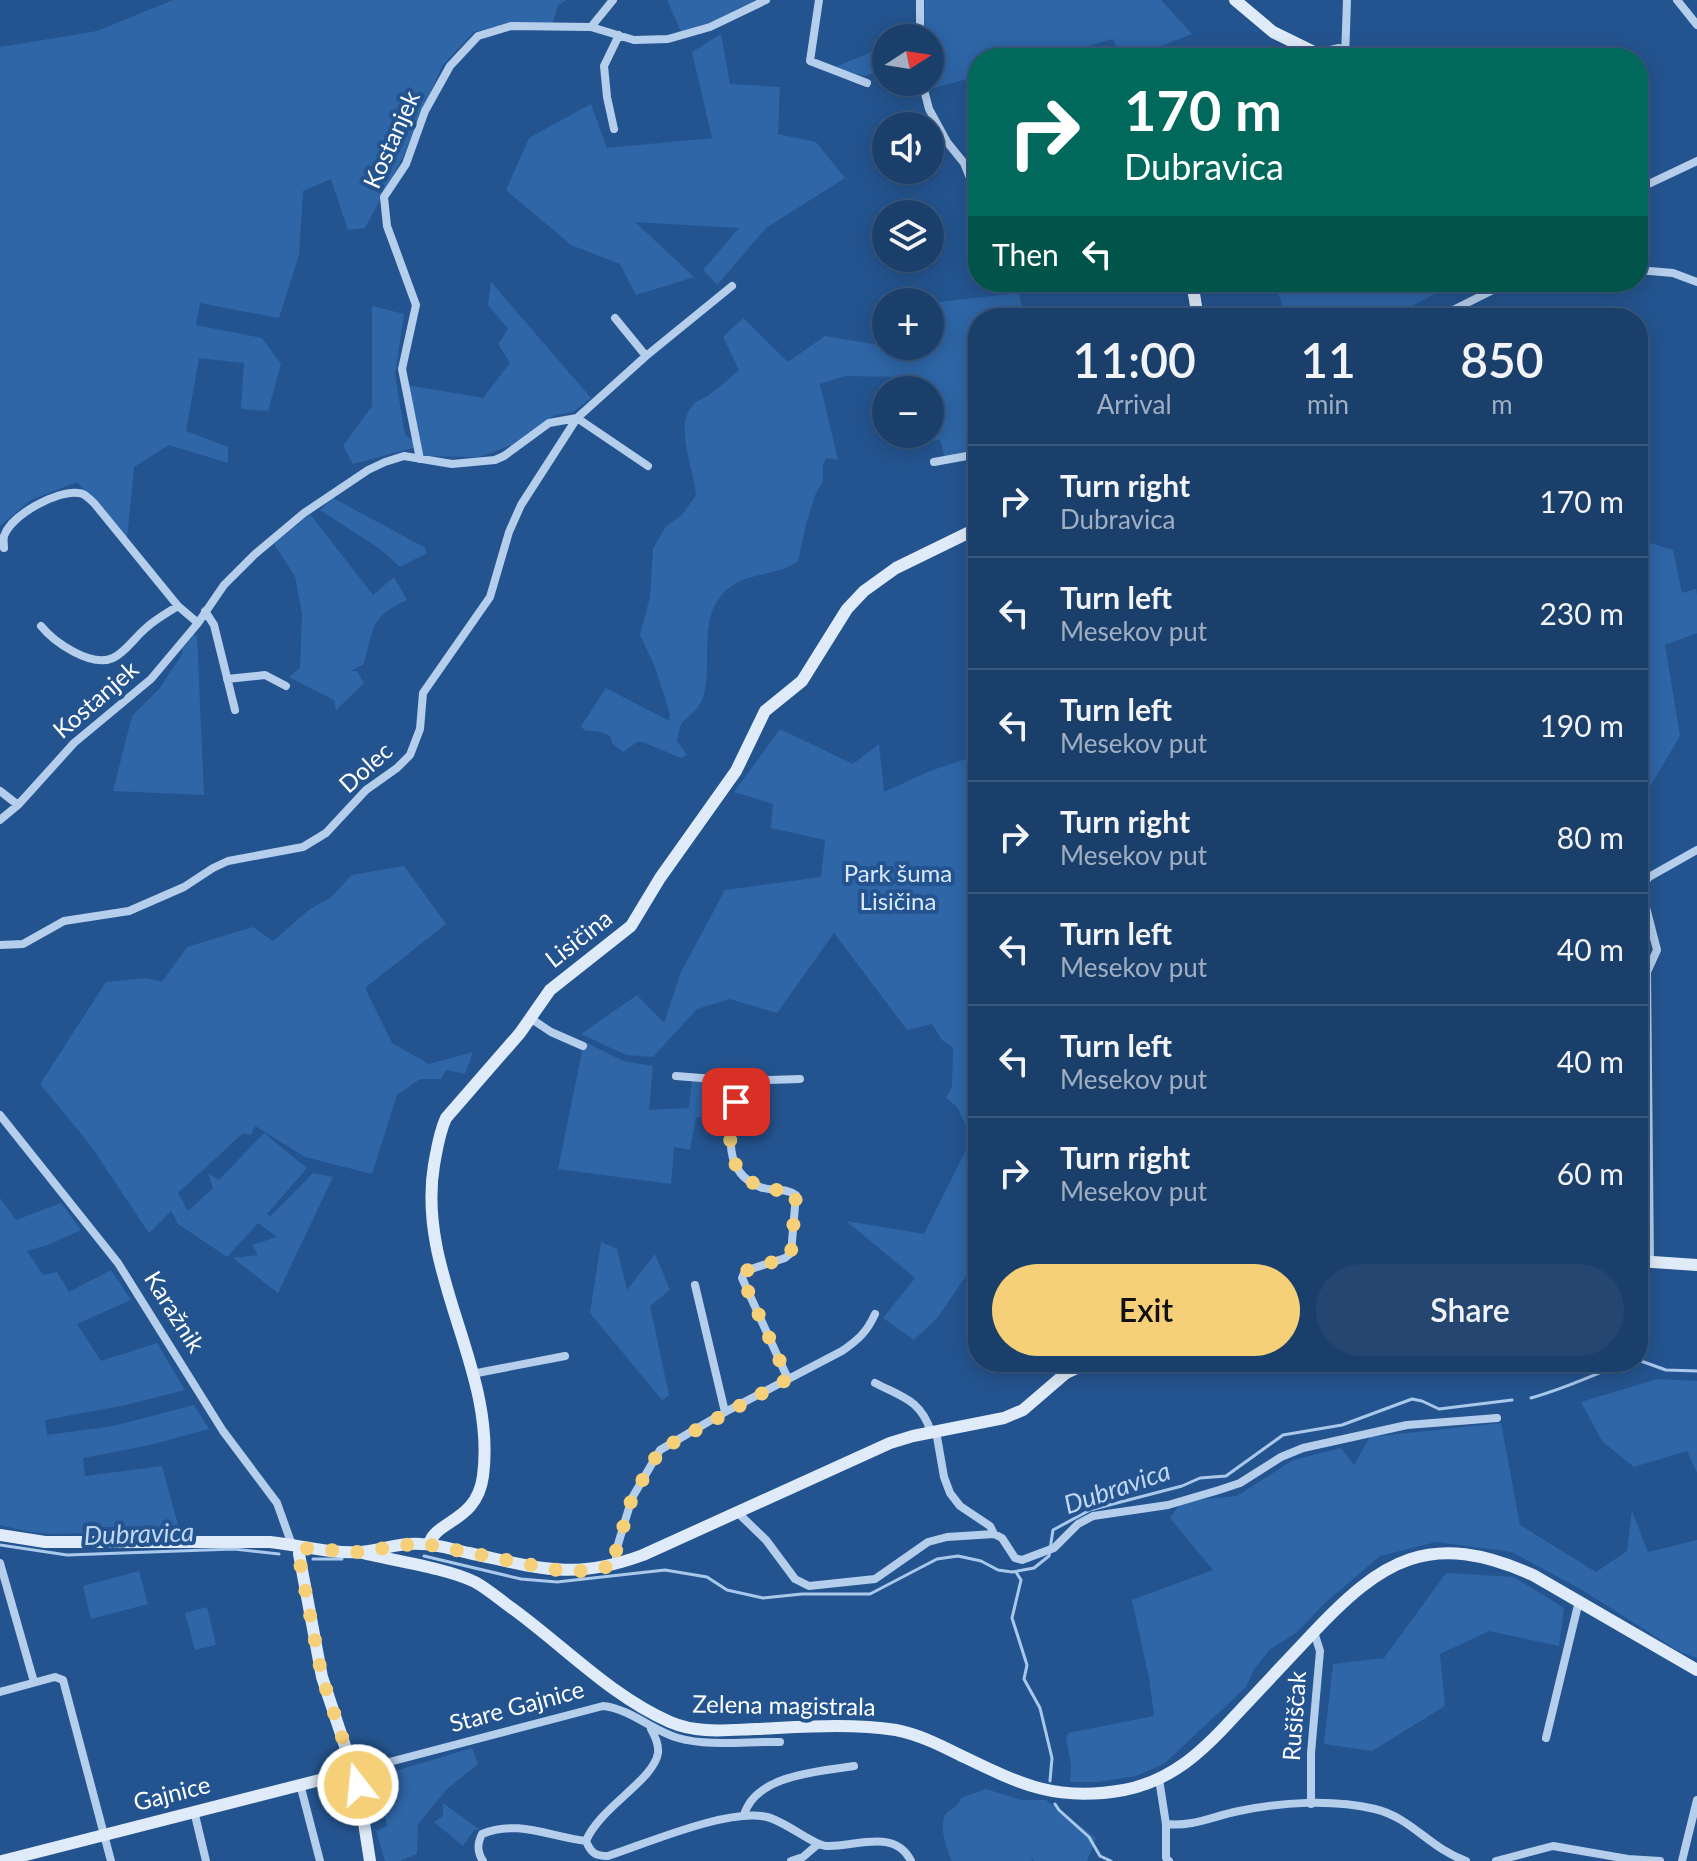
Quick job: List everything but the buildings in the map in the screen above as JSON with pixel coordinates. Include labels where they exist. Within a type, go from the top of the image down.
[{"type":"street","points":[[591,27],[613,0]]},
{"type":"street","name":"Kostanjek","points":[[420,459],[402,369],[416,305],[387,226],[384,197],[406,164],[425,111],[450,66],[478,36],[511,26],[591,27],[634,40],[668,39],[710,27],[766,0]]},
{"type":"street","points":[[819,0],[810,61],[867,83]]},
{"type":"street","points":[[920,0],[920,24]]},
{"type":"street","points":[[1235,0],[1273,32],[1306,48]]},
{"type":"street","points":[[1345,48],[1347,0]]},
{"type":"street","points":[[1677,0],[1697,25]]},
{"type":"street","points":[[614,129],[604,66],[619,35]]},
{"type":"street","points":[[926,96],[929,109],[947,142],[968,173]]},
{"type":"street","points":[[1648,184],[1697,161]]},
{"type":"street","points":[[1648,271],[1673,273],[1697,282]]},
{"type":"street","name":"Dolec","points":[[0,945],[23,944],[64,921],[129,911],[184,887],[228,861],[303,847],[326,833],[366,790],[410,755],[420,729],[423,693],[490,597],[509,532],[521,505],[577,418],[646,356],[732,286]]},
{"type":"street","points":[[1457,308],[1489,292]]},
{"type":"street","points":[[615,318],[646,356]]},
{"type":"street","points":[[577,418],[648,466]]},
{"type":"street","name":"Kostanjek","points":[[0,820],[18,805],[74,743],[151,679],[198,623],[224,585],[304,513],[368,470],[404,456],[452,464],[495,460],[549,423],[577,418]]},
{"type":"street","points":[[934,462],[968,456]]},
{"type":"street","points":[[4,548],[4,535],[38,504],[61,495],[83,494],[94,503],[178,606],[198,623]]},
{"type":"street","name":"Lisičina","points":[[429,1544],[434,1534],[454,1522],[472,1505],[483,1478],[484,1422],[441,1271],[430,1207],[435,1158],[446,1118],[550,990],[631,926],[660,878],[736,771],[765,711],[802,681],[847,609],[887,574],[968,533]]},
{"type":"street","name":"Kostanjek","points":[[41,626],[63,647],[102,660],[113,658],[146,628],[178,606]]},
{"type":"street","points":[[205,611],[214,625],[235,710]]},
{"type":"street","points":[[227,679],[265,675],[286,686]]},
{"type":"street","points":[[0,791],[18,805]]},
{"type":"street","points":[[1648,878],[1697,850]]},
{"type":"street","points":[[1648,920],[1657,950],[1648,970]]},
{"type":"street","points":[[530,1018],[551,1032],[583,1046]]},
{"type":"street","points":[[676,1076],[739,1081],[800,1079]]},
{"type":"street","points":[[739,1081],[730,1145],[731,1160],[750,1181],[762,1188],[792,1191],[796,1195],[791,1253],[785,1258],[745,1271],[742,1278],[788,1379]]},
{"type":"street","name":"Karažnik","points":[[0,1115],[118,1263],[201,1399],[277,1503],[296,1546],[322,1677],[355,1771],[370,1861]]},
{"type":"street","points":[[1648,1262],[1697,1265]]},
{"type":"street","points":[[695,1285],[725,1412]]},
{"type":"street","points":[[616,1565],[616,1551],[632,1498],[660,1450],[860,1339],[875,1314]]},
{"type":"street","points":[[472,1374],[565,1356]]},
{"type":"street","points":[[0,1535],[45,1542],[222,1541],[358,1552],[429,1544],[562,1571],[587,1571],[616,1565],[890,1443],[933,1431],[1004,1418],[1023,1410],[1068,1372]]},
{"type":"street","points":[[875,1383],[919,1407],[933,1431],[950,1493],[960,1506],[990,1526],[994,1534]]},
{"type":"street","points":[[737,1512],[766,1540],[795,1579],[809,1586],[875,1579],[891,1570],[910,1552],[928,1542],[947,1537],[994,1534],[1002,1538],[1015,1558],[1022,1560],[1054,1548],[1078,1524],[1093,1516],[1168,1505],[1219,1490],[1240,1483],[1281,1457],[1303,1448],[1407,1425],[1497,1418]]},
{"type":"street","points":[[407,1564],[408,1551],[413,1544]]},
{"type":"street","name":"Zelena magistrala","points":[[358,1552],[474,1582],[533,1623],[623,1696],[654,1715],[689,1728],[726,1731],[848,1726],[901,1731],[924,1737],[1017,1782],[1055,1793],[1104,1793],[1127,1789],[1159,1779],[1186,1764],[1206,1747],[1345,1599],[1380,1571],[1427,1554],[1458,1553],[1499,1560],[1533,1575],[1697,1670]]},
{"type":"street","points":[[0,1563],[34,1682]]},
{"type":"street","points":[[1546,1738],[1579,1601]]},
{"type":"street","name":"Rušiščak","points":[[1311,1804],[1311,1753],[1320,1651],[1314,1632]]},
{"type":"street","points":[[0,1692],[61,1677],[65,1683],[111,1861]]},
{"type":"street","name":"Stare Gajnice","points":[[355,1771],[603,1706],[616,1707],[650,1728],[691,1741],[780,1742]]},
{"type":"street","points":[[650,1728],[658,1746],[656,1761],[591,1829],[586,1841],[590,1851],[598,1856],[608,1856],[744,1815],[778,1821],[801,1832],[817,1845],[887,1842],[902,1849],[911,1861]]},
{"type":"street","points":[[744,1815],[749,1802],[766,1788],[799,1777],[854,1766]]},
{"type":"street","name":"Gajnice","points":[[1,1860],[355,1771]]},
{"type":"street","points":[[1159,1779],[1166,1824],[1165,1852],[1169,1861]]},
{"type":"street","points":[[300,1784],[320,1861]]},
{"type":"street","points":[[1682,1861],[1697,1800]]},
{"type":"street","points":[[1166,1824],[1197,1824],[1259,1807],[1331,1803],[1378,1810],[1413,1828],[1441,1851],[1466,1861]]},
{"type":"street","points":[[194,1811],[206,1861]]},
{"type":"street","points":[[483,1861],[478,1850],[482,1834],[503,1827],[586,1841]]},
{"type":"street","points":[[791,1861],[803,1857],[817,1845]]},
{"type":"street","points":[[1496,1861],[1553,1846],[1628,1859],[1660,1861]]},
{"type":"green space","points":[[173,0],[567,0],[558,5],[552,26],[502,25],[474,32],[442,66],[403,157],[365,228],[348,230],[331,179],[303,191],[299,255],[279,318],[200,303],[196,325],[262,338],[281,364],[268,411],[241,409],[244,363],[199,358],[186,431],[228,447],[228,463],[169,445],[134,467],[127,538],[77,482],[31,500],[0,526],[0,47],[97,31]]},
{"type":"green space","points":[[667,0],[755,0],[709,23],[681,32]]},
{"type":"green space","points":[[925,0],[1161,0],[1192,34],[1155,48],[1116,48],[1113,39],[1081,48],[968,48],[968,79],[944,85],[944,24],[924,24]]},
{"type":"green space","points":[[721,34],[730,84],[780,87],[778,134],[816,142],[845,178],[766,228],[717,285],[703,270],[739,228],[635,222],[694,277],[636,295],[620,264],[571,245],[506,190],[529,138],[591,104],[607,148],[712,138],[692,52]]},
{"type":"green space","points":[[872,52],[872,73],[865,76],[833,68]]},
{"type":"green space","points":[[491,282],[591,398],[573,412],[555,415],[511,445],[479,457],[424,456],[407,385],[483,398],[510,363],[498,344],[508,329],[488,305]]},
{"type":"green space","points":[[1278,292],[1439,292],[1408,308],[1283,308]]},
{"type":"green space","points":[[1019,293],[1022,308],[968,308],[968,452],[945,458],[942,448],[944,376],[845,376],[820,384],[838,460],[826,458],[823,464],[823,481],[806,524],[798,561],[737,583],[719,599],[712,611],[703,699],[681,725],[677,741],[687,755],[681,758],[643,742],[637,742],[623,752],[612,743],[610,736],[584,730],[581,726],[606,688],[669,721],[670,714],[655,667],[640,635],[650,597],[653,549],[666,526],[682,515],[696,495],[686,447],[688,412],[739,370],[723,337],[743,318],[788,362],[825,336],[872,344],[872,360],[944,360],[944,301]]},
{"type":"green space","points":[[372,306],[404,314],[395,375],[405,435],[420,446],[353,464],[343,446],[372,406]]},
{"type":"green space","points":[[333,498],[424,547],[427,553],[400,567],[380,549],[320,510]]},
{"type":"green space","points":[[310,514],[373,595],[394,577],[407,600],[386,612],[375,624],[364,664],[351,671],[357,671],[364,683],[336,710],[334,700],[289,677],[300,668],[302,614],[295,576],[274,544]]},
{"type":"green space","points":[[1648,542],[1673,550],[1682,593],[1696,589],[1697,595],[1697,633],[1665,645],[1680,736],[1648,790]]},
{"type":"green space","points":[[193,635],[197,636],[204,795],[113,791],[132,716],[159,689]]},
{"type":"green space","name":"Park šuma Lisičina","points":[[780,729],[853,764],[879,744],[884,792],[968,758],[968,1130],[957,1107],[946,1098],[952,1086],[953,1048],[942,1040],[932,1024],[907,1030],[834,933],[777,1013],[730,999],[697,1009],[653,1057],[626,1055],[581,1034],[637,995],[664,1023],[681,972],[725,890],[821,877],[825,840],[771,828],[773,804],[734,792]]},
{"type":"green space","points":[[404,866],[446,924],[365,988],[392,1043],[429,1064],[473,1052],[465,1074],[446,1070],[441,1079],[420,1079],[397,1095],[372,1174],[305,1157],[255,1126],[251,1135],[243,1133],[178,1193],[188,1211],[213,1188],[208,1173],[219,1180],[264,1133],[307,1168],[267,1214],[271,1216],[313,1173],[333,1177],[278,1293],[233,1258],[258,1255],[252,1245],[277,1237],[258,1223],[227,1257],[178,1224],[171,1211],[149,1233],[91,1146],[40,1084],[106,982],[147,978],[162,982],[187,947],[253,927],[273,941],[310,909],[330,898],[352,875]]},
{"type":"green space","points":[[587,1043],[623,1061],[653,1066],[649,1110],[689,1108],[692,1079],[734,1079],[732,1120],[696,1117],[690,1150],[674,1147],[671,1184],[558,1169],[582,1052]]},
{"type":"green space","name":"Park šuma Lisičina","points":[[968,1146],[968,1273],[938,1317],[914,1340],[883,1318],[915,1278],[846,1221],[924,1234]]},
{"type":"green space","points":[[0,1198],[16,1220],[61,1203],[81,1230],[27,1251],[43,1275],[57,1272],[69,1292],[111,1270],[131,1300],[77,1324],[101,1361],[157,1343],[185,1390],[45,1420],[47,1435],[113,1426],[194,1405],[209,1429],[83,1458],[85,1476],[162,1466],[180,1532],[50,1534],[0,1525]]},
{"type":"green space","points":[[601,1242],[617,1249],[627,1290],[655,1254],[670,1290],[650,1306],[669,1395],[662,1400],[590,1313]]},
{"type":"green space","points":[[1657,1379],[1697,1381],[1697,1473],[1687,1451],[1634,1467],[1602,1441],[1581,1402]]},
{"type":"green space","points":[[1501,1423],[1520,1525],[1596,1572],[1627,1551],[1632,1511],[1648,1552],[1697,1540],[1697,1658],[1680,1652],[1582,1590],[1512,1552],[1436,1542],[1380,1556],[1326,1602],[1296,1633],[1269,1650],[1253,1671],[1246,1687],[1164,1764],[1136,1776],[1098,1782],[1070,1782],[1068,1733],[1154,1716],[1132,1600],[1213,1570],[1170,1518],[1182,1501],[1237,1496],[1293,1460],[1341,1448],[1354,1465],[1370,1437]]},
{"type":"green space","points":[[139,1571],[148,1604],[91,1619],[83,1586]]},
{"type":"green space","points":[[1446,1573],[1514,1577],[1564,1608],[1559,1646],[1489,1631],[1440,1654],[1445,1706],[1372,1751],[1324,1744],[1333,1664],[1384,1658]]},
{"type":"green space","points":[[207,1607],[216,1645],[195,1650],[185,1613]]},
{"type":"green space","points":[[472,1748],[478,1764],[447,1789],[418,1824],[417,1854],[400,1861],[385,1861],[376,1831],[387,1826],[378,1776]]},
{"type":"green space","points":[[986,1789],[1022,1800],[1046,1800],[1096,1838],[1087,1861],[952,1861],[944,1837],[944,1818],[961,1798]]},
{"type":"green space","points":[[443,1803],[480,1830],[474,1830],[463,1846],[434,1822],[443,1816]]},
{"type":"waterway","name":"Dubravica","points":[[1648,1364],[1666,1370],[1697,1371]]},
{"type":"waterway","name":"Dubravica","points":[[1531,1398],[1601,1372]]},
{"type":"waterway","name":"Dubravica","points":[[424,1556],[521,1579],[557,1582],[665,1570],[707,1577],[727,1590],[763,1598],[802,1594],[870,1594],[937,1559],[958,1556],[1012,1572],[1034,1568],[1049,1556],[1053,1530],[1090,1510],[1182,1486],[1200,1478],[1226,1476],[1283,1435],[1342,1425],[1412,1399],[1439,1409],[1512,1400]]},
{"type":"waterway","name":"Dubravica","points":[[0,1545],[67,1555],[234,1549],[279,1554]]},
{"type":"waterway","name":"Dubravica","points":[[313,1559],[342,1559]]},
{"type":"waterway","points":[[1016,1572],[1021,1580],[1012,1618],[1027,1665],[1024,1679],[1040,1708],[1052,1758],[1050,1781]]},
{"type":"waterway","points":[[1055,1804],[1089,1837],[1100,1856],[1111,1861]]},
{"type":"route","points":[[358,1785],[322,1677],[300,1563],[300,1548],[358,1552],[420,1543],[562,1571],[587,1571],[616,1565],[616,1551],[632,1498],[660,1450],[788,1379],[742,1278],[745,1271],[785,1258],[791,1253],[796,1195],[792,1191],[762,1188],[750,1181],[731,1160],[736,1102]]}]
